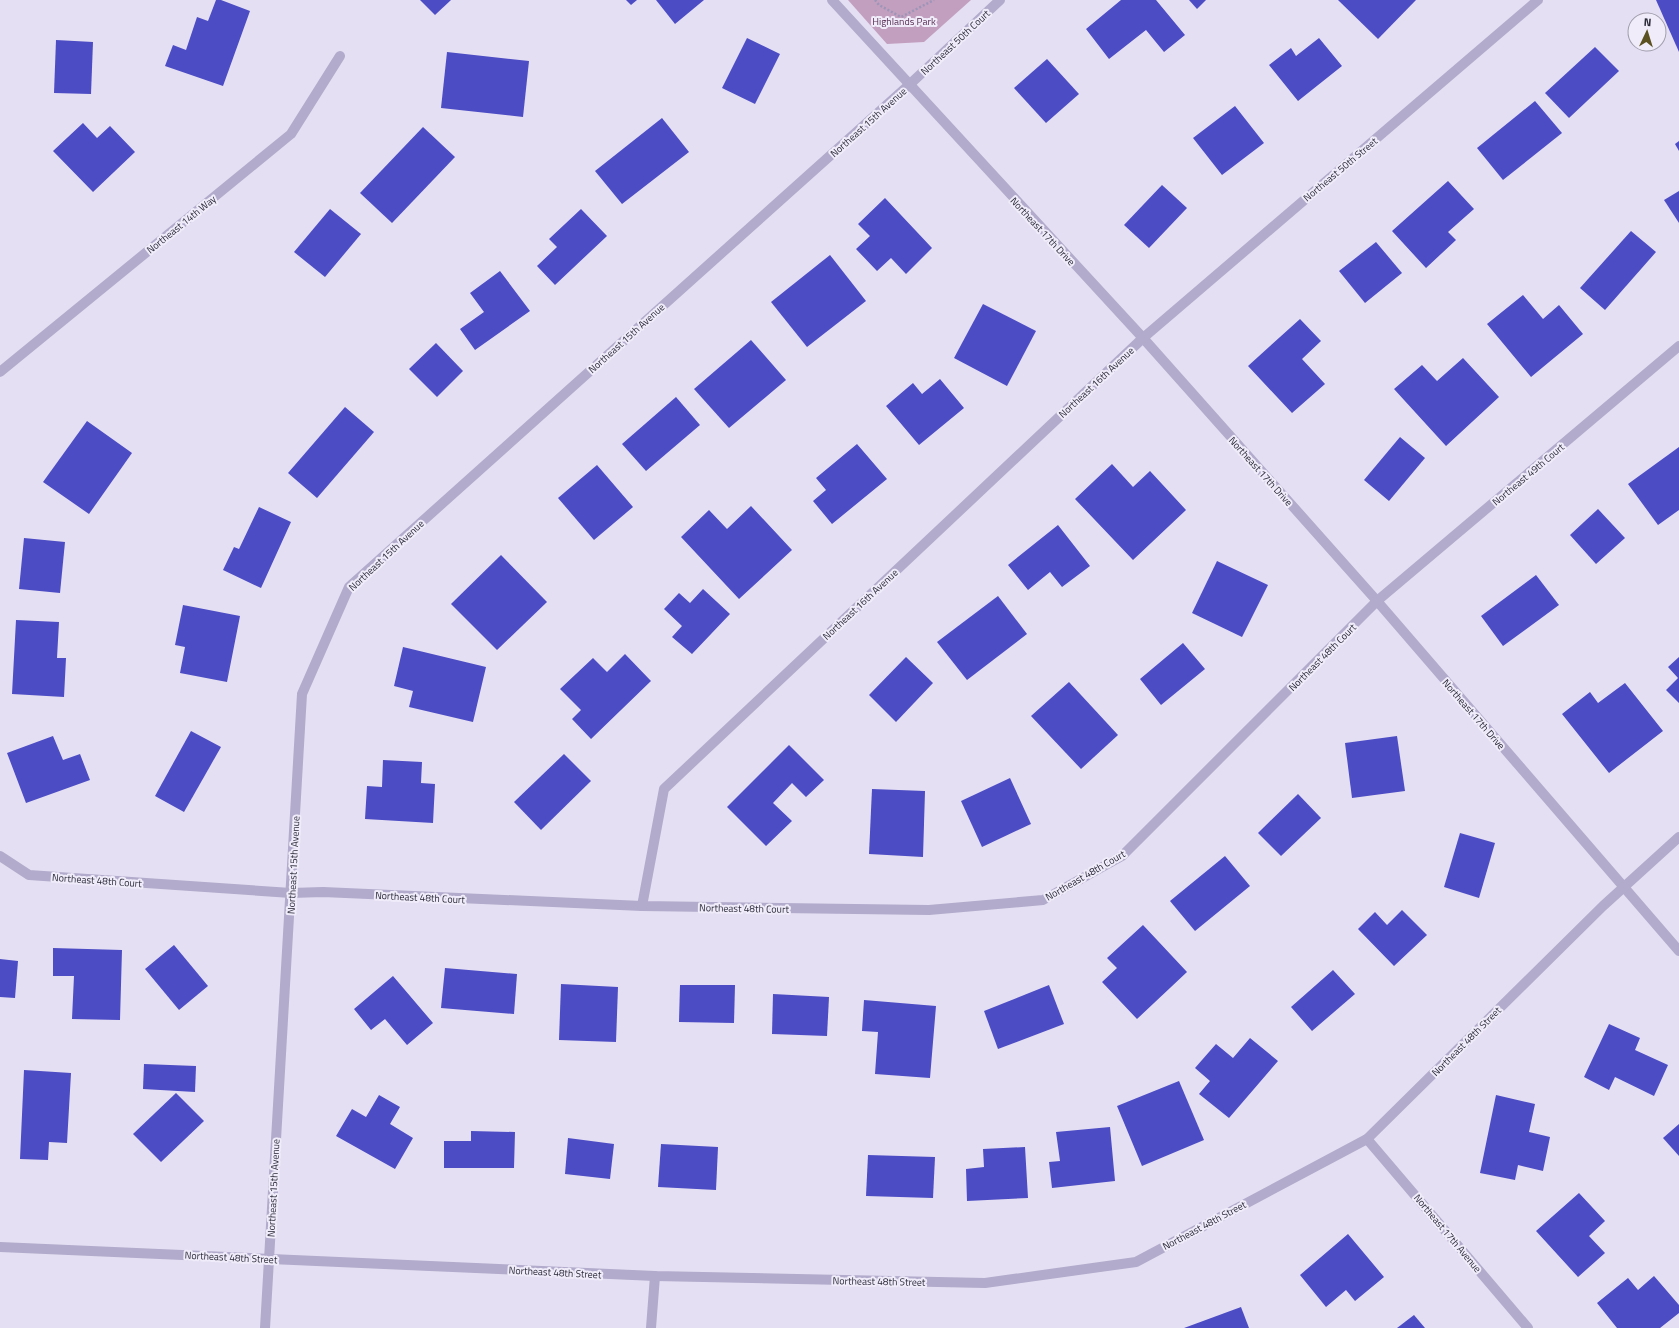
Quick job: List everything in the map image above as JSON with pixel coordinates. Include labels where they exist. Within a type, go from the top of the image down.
[{"type":"street","name":"Northeast 17th Drive","points":[[832,0],[1143,338],[1377,601],[1622,887],[1679,951]]},
{"type":"street","name":"Northeast 50th Court","points":[[910,85],[1000,0]]},
{"type":"street","name":"Northeast 50th Street","points":[[1143,338],[1538,0]]},
{"type":"street","name":"Northeast 14th Way","points":[[0,372],[291,134],[340,56]]},
{"type":"street","name":"Northeast 15th Avenue","points":[[265,1328],[302,694],[349,587],[910,85]]},
{"type":"street","name":"Northeast 16th Avenue","points":[[642,906],[664,789],[1143,338]]},
{"type":"street","name":"Northeast 49th Court","points":[[1377,601],[1679,346]]},
{"type":"street","name":"Northeast 48th Court","points":[[0,856],[29,875],[291,893],[323,892],[642,906],[929,910],[1043,900],[1122,856],[1377,601]]},
{"type":"street","name":"Northeast 48th Street","points":[[0,1247],[655,1276],[985,1283],[1136,1262],[1367,1139],[1622,887],[1679,837]]},
{"type":"street","name":"Northeast 17th Avenue","points":[[1367,1139],[1528,1328]]},
{"type":"street","points":[[651,1328],[655,1276]]},
{"type":"path","points":[[875,0],[879,5],[901,16],[934,0]]},
{"type":"green space","name":"Highlands Park","points":[[848,0],[971,0],[924,42],[887,44]]},
{"type":"building","points":[[216,0],[221,0],[250,11],[223,86],[165,66],[173,45],[186,50],[197,17],[208,21]]},
{"type":"building","points":[[420,0],[451,0],[435,15]]},
{"type":"building","points":[[626,0],[637,0],[631,5]]},
{"type":"building","points":[[656,0],[704,0],[675,24]]},
{"type":"building","points":[[1121,0],[1156,0],[1185,35],[1164,52],[1146,30],[1109,59],[1086,29]]},
{"type":"building","points":[[1189,0],[1206,0],[1197,9]]},
{"type":"building","points":[[1338,0],[1416,0],[1378,39]]},
{"type":"building","points":[[1656,0],[1679,0],[1679,52],[1667,25],[1667,12],[1661,12]]},
{"type":"building","points":[[747,38],[780,54],[755,104],[722,88]]},
{"type":"building","points":[[1319,38],[1342,66],[1298,101],[1269,65],[1291,48],[1296,56]]},
{"type":"building","points":[[56,40],[93,42],[91,94],[54,93]]},
{"type":"building","points":[[1595,47],[1619,71],[1569,118],[1545,93]]},
{"type":"building","points":[[447,52],[529,61],[523,117],[441,108]]},
{"type":"building","points":[[1047,59],[1079,94],[1046,123],[1014,88]]},
{"type":"building","points":[[1535,101],[1562,133],[1503,180],[1477,148]]},
{"type":"building","points":[[1235,106],[1264,143],[1222,175],[1193,138]]},
{"type":"building","points":[[662,118],[689,152],[622,204],[595,171]]},
{"type":"building","points":[[83,123],[97,138],[110,126],[135,152],[93,192],[53,151]]},
{"type":"building","points":[[423,127],[455,157],[392,223],[360,193]]},
{"type":"building","points":[[1679,141],[1679,151],[1675,144]]},
{"type":"building","points":[[1448,181],[1474,209],[1448,232],[1456,240],[1426,268],[1392,231]]},
{"type":"building","points":[[1162,185],[1187,208],[1149,248],[1124,225]]},
{"type":"building","points":[[1679,191],[1679,223],[1664,200]]},
{"type":"building","points":[[885,198],[932,248],[906,274],[891,258],[877,271],[856,249],[870,236],[858,224]]},
{"type":"building","points":[[330,209],[361,234],[325,277],[294,252]]},
{"type":"building","points":[[581,209],[607,236],[555,285],[537,266],[557,247],[549,239]]},
{"type":"building","points":[[1631,231],[1656,252],[1605,310],[1580,288]]},
{"type":"building","points":[[1376,242],[1402,273],[1365,303],[1339,271]]},
{"type":"building","points":[[830,255],[866,301],[807,347],[771,302]]},
{"type":"building","points":[[500,271],[530,311],[475,350],[460,329],[484,312],[470,293]]},
{"type":"building","points":[[1523,295],[1543,319],[1559,305],[1583,334],[1531,377],[1487,324]]},
{"type":"building","points":[[983,304],[1036,331],[1007,386],[954,358]]},
{"type":"building","points":[[1300,319],[1321,341],[1302,359],[1325,384],[1292,413],[1248,366]]},
{"type":"building","points":[[751,340],[786,380],[729,428],[694,389]]},
{"type":"building","points":[[436,343],[463,371],[437,397],[409,369]]},
{"type":"building","points":[[1463,358],[1499,397],[1446,446],[1394,389],[1422,365],[1437,381]]},
{"type":"building","points":[[940,379],[964,408],[919,445],[886,406],[913,383],[922,394]]},
{"type":"building","points":[[676,397],[700,425],[646,471],[622,444]]},
{"type":"building","points":[[345,407],[374,432],[317,498],[288,473]]},
{"type":"building","points":[[87,421],[132,453],[89,514],[43,482]]},
{"type":"building","points":[[1400,437],[1425,458],[1389,501],[1364,480]]},
{"type":"building","points":[[857,444],[887,479],[832,524],[813,501],[826,490],[816,478]]},
{"type":"building","points":[[1679,447],[1679,510],[1658,525],[1628,484]]},
{"type":"building","points":[[1112,464],[1133,487],[1150,471],[1186,510],[1133,560],[1075,499]]},
{"type":"building","points":[[597,465],[633,507],[594,540],[558,498]]},
{"type":"building","points":[[751,506],[792,550],[739,599],[681,537],[709,510],[727,529]]},
{"type":"building","points":[[259,507],[291,522],[261,588],[223,570],[234,547],[239,549]]},
{"type":"building","points":[[1598,509],[1625,538],[1596,564],[1570,535]]},
{"type":"building","points":[[1058,525],[1090,566],[1062,587],[1050,572],[1028,590],[1008,565]]},
{"type":"building","points":[[24,538],[65,542],[60,593],[19,589]]},
{"type":"building","points":[[501,555],[547,602],[497,650],[451,604]]},
{"type":"building","points":[[1217,561],[1268,585],[1242,637],[1192,613]]},
{"type":"building","points":[[1536,575],[1559,605],[1503,646],[1481,616]]},
{"type":"building","points":[[703,589],[730,614],[692,654],[672,637],[682,626],[664,609],[679,593],[690,603]]},
{"type":"building","points":[[998,596],[1027,634],[967,680],[937,642]]},
{"type":"building","points":[[183,605],[240,616],[227,682],[180,673],[185,647],[175,645]]},
{"type":"building","points":[[16,620],[59,622],[57,658],[66,658],[64,697],[12,694]]},
{"type":"building","points":[[1183,643],[1205,669],[1161,705],[1140,679]]},
{"type":"building","points":[[403,647],[486,667],[473,722],[409,707],[413,691],[394,686]]},
{"type":"building","points":[[625,654],[651,681],[591,739],[572,719],[581,710],[560,689],[593,658],[607,672]]},
{"type":"building","points":[[906,657],[933,683],[896,722],[869,695]]},
{"type":"building","points":[[1679,657],[1679,703],[1666,690],[1678,678],[1668,667]]},
{"type":"building","points":[[1069,682],[1118,735],[1081,769],[1031,716]]},
{"type":"building","points":[[1625,683],[1663,731],[1609,773],[1562,714],[1590,692],[1598,703]]},
{"type":"building","points":[[191,731],[221,747],[184,812],[155,796]]},
{"type":"building","points":[[53,736],[63,760],[80,754],[90,780],[26,803],[7,753]]},
{"type":"building","points":[[1397,736],[1405,791],[1352,798],[1345,743]]},
{"type":"building","points":[[789,745],[824,780],[806,797],[792,783],[773,803],[792,821],[766,846],[727,807]]},
{"type":"building","points":[[564,754],[591,781],[541,830],[514,802]]},
{"type":"building","points":[[383,760],[422,762],[421,783],[435,784],[433,823],[365,819],[367,786],[382,787]]},
{"type":"building","points":[[1010,778],[1031,824],[982,847],[961,801]]},
{"type":"building","points":[[872,789],[925,791],[923,857],[869,854]]},
{"type":"building","points":[[1298,794],[1321,818],[1281,856],[1258,833]]},
{"type":"building","points":[[1460,833],[1495,843],[1479,898],[1444,887]]},
{"type":"building","points":[[1225,856],[1250,886],[1195,931],[1170,901]]},
{"type":"building","points":[[1402,910],[1427,935],[1394,966],[1358,929],[1375,912],[1387,925]]},
{"type":"building","points":[[1143,925],[1187,972],[1137,1019],[1102,982],[1117,968],[1107,958]]},
{"type":"building","points":[[174,945],[208,986],[179,1010],[145,969]]},
{"type":"building","points":[[53,948],[122,950],[120,1020],[72,1019],[74,976],[53,976]]},
{"type":"building","points":[[0,959],[18,961],[15,998],[0,997]]},
{"type":"building","points":[[445,968],[517,974],[514,1014],[441,1008]]},
{"type":"building","points":[[1333,970],[1355,994],[1312,1031],[1291,1007]]},
{"type":"building","points":[[393,976],[433,1023],[407,1045],[385,1019],[371,1030],[354,1009]]},
{"type":"building","points":[[561,984],[618,987],[616,1042],[559,1040]]},
{"type":"building","points":[[680,985],[735,985],[734,1023],[679,1022]]},
{"type":"building","points":[[1049,985],[1064,1024],[998,1049],[984,1011]]},
{"type":"building","points":[[773,994],[829,997],[827,1036],[772,1034]]},
{"type":"building","points":[[864,1000],[936,1006],[930,1078],[875,1074],[878,1032],[862,1031]]},
{"type":"building","points":[[1609,1024],[1640,1038],[1635,1050],[1668,1065],[1654,1096],[1615,1077],[1609,1090],[1584,1077]]},
{"type":"building","points":[[1250,1038],[1278,1061],[1229,1118],[1199,1094],[1210,1081],[1195,1068],[1216,1044],[1233,1058]]},
{"type":"building","points":[[144,1064],[196,1066],[195,1092],[143,1089]]},
{"type":"building","points":[[24,1070],[71,1073],[67,1143],[49,1142],[48,1160],[20,1159]]},
{"type":"building","points":[[1179,1081],[1204,1140],[1142,1166],[1117,1106]]},
{"type":"building","points":[[176,1093],[204,1121],[161,1162],[133,1134]]},
{"type":"building","points":[[379,1095],[400,1107],[390,1124],[413,1138],[395,1169],[336,1136],[352,1109],[366,1117]]},
{"type":"building","points":[[1496,1095],[1535,1104],[1529,1132],[1550,1137],[1543,1171],[1518,1165],[1515,1180],[1480,1173]]},
{"type":"building","points":[[1679,1124],[1679,1156],[1663,1138]]},
{"type":"building","points":[[1110,1127],[1115,1181],[1052,1188],[1049,1162],[1060,1161],[1056,1132]]},
{"type":"building","points":[[471,1131],[515,1132],[514,1168],[444,1168],[444,1141],[471,1141]]},
{"type":"building","points":[[568,1138],[614,1144],[610,1179],[565,1174]]},
{"type":"building","points":[[661,1144],[718,1147],[716,1190],[658,1187]]},
{"type":"building","points":[[1025,1147],[1028,1198],[967,1201],[966,1169],[984,1167],[983,1149]]},
{"type":"building","points":[[868,1155],[935,1157],[933,1198],[866,1196]]},
{"type":"building","points":[[1579,1193],[1605,1221],[1589,1236],[1605,1253],[1578,1277],[1536,1231]]},
{"type":"building","points":[[1348,1234],[1384,1277],[1355,1301],[1346,1290],[1326,1307],[1300,1275]]},
{"type":"building","points":[[1654,1276],[1679,1305],[1679,1313],[1660,1328],[1617,1328],[1597,1303],[1628,1278],[1638,1290]]},
{"type":"building","points":[[1241,1307],[1249,1328],[1184,1328]]},
{"type":"building","points":[[1414,1315],[1425,1328],[1397,1328]]}]
